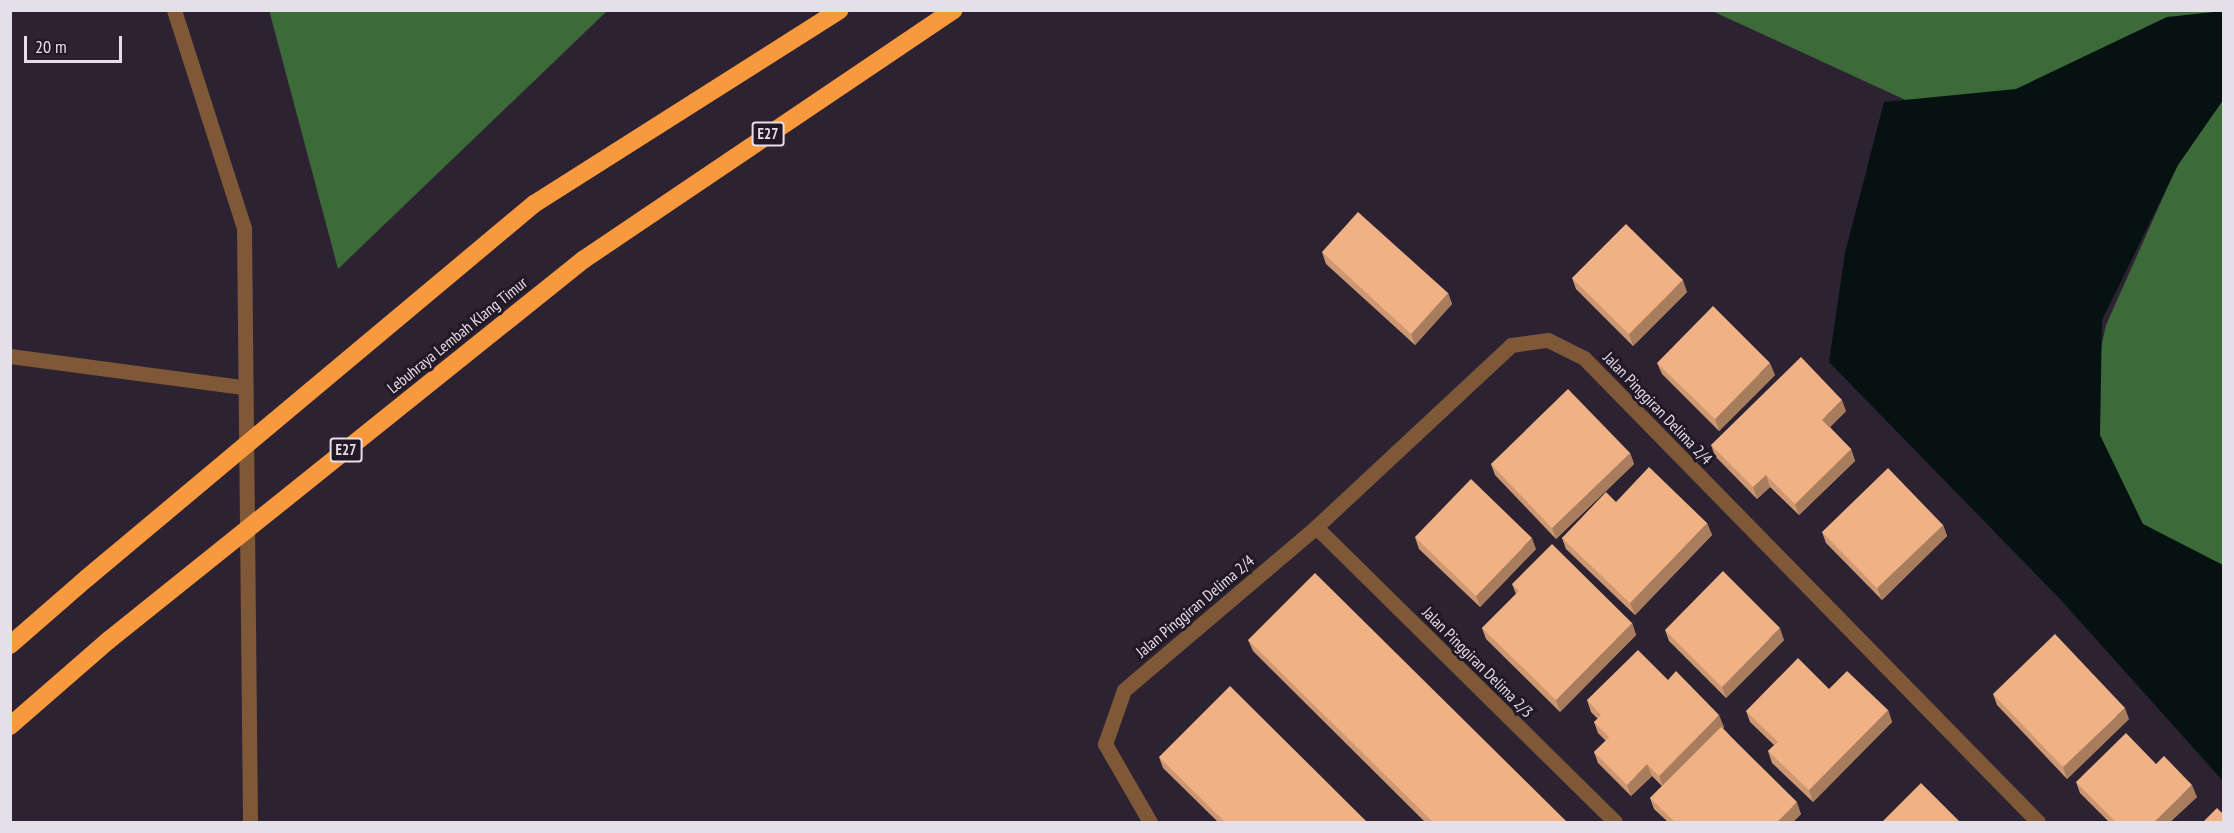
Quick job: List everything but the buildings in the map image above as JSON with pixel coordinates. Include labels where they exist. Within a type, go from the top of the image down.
[{"type":"highway","points":[[10,645],[534,204],[840,10]]},
{"type":"highway","name":"Lebuhraya Lembah Klang Timur","points":[[10,726],[109,640],[583,260],[954,10]]},
{"type":"street","points":[[174,10],[244,228],[243,387],[250,822]]},
{"type":"street","name":"Jalan Pinggiran Delima 2/4","points":[[1146,821],[1105,744],[1124,690],[1316,527],[1511,345],[1548,340],[1584,358],[2038,822]]},
{"type":"street","points":[[10,356],[243,387]]},
{"type":"street","name":"Jalan Pinggiran Delima 2/3","points":[[1316,527],[1615,822]]},
{"type":"green space","points":[[269,10],[607,10],[607,11],[338,269]]},
{"type":"green space","points":[[2223,10],[2224,14],[2024,94],[1912,103],[1712,11]]},
{"type":"green space","points":[[2223,100],[2223,579],[2144,544],[2081,439],[2106,325],[2177,166]]},
{"type":"shaded area","points":[[2223,11],[2223,100],[2178,165],[2102,320],[2100,435],[2143,524],[2223,565],[2223,781],[2060,599],[1829,362],[1845,253],[1884,102],[2016,89],[2167,17]]}]
